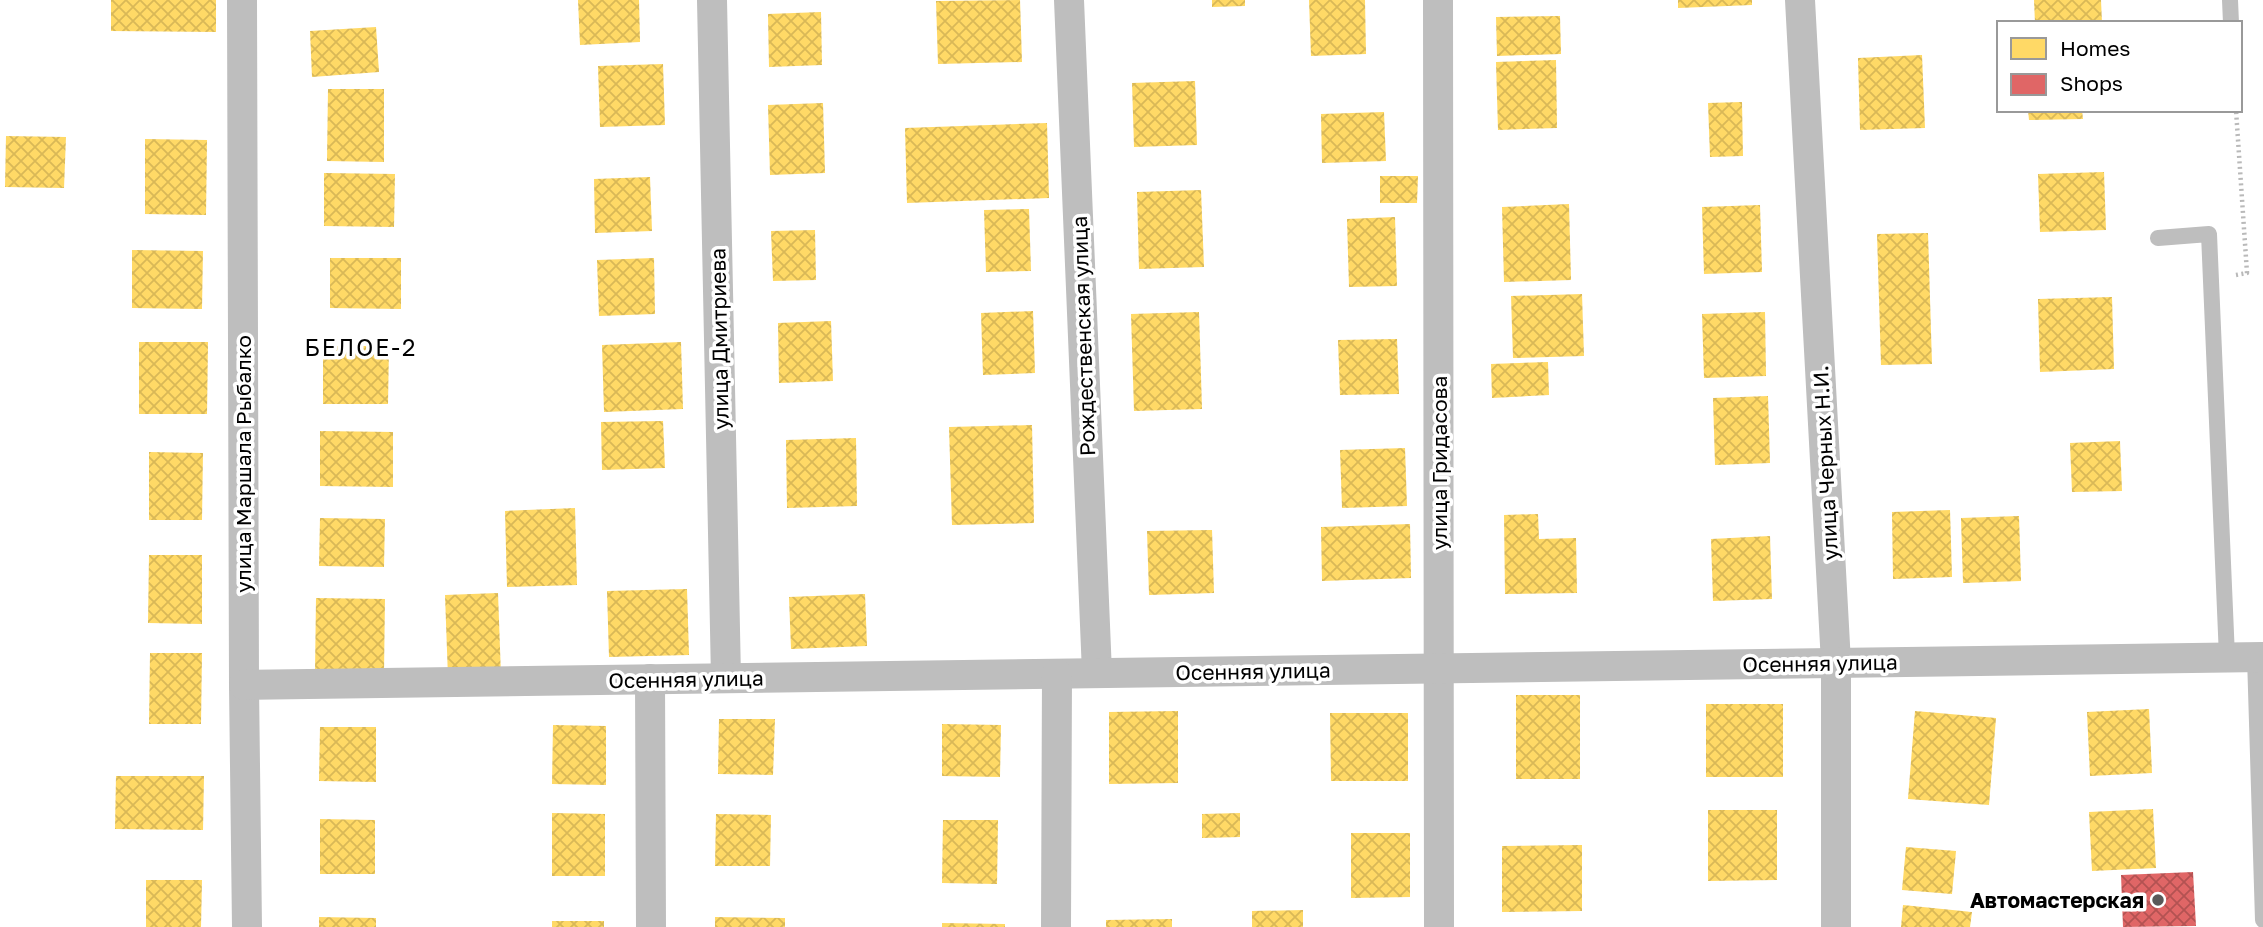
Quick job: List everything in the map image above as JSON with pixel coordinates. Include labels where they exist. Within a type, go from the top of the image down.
[{"type":"street","name":"улица Маршала Рыбалко","points":[[242,0],[247,927]]},
{"type":"street","name":"улица Дмитриева","points":[[712,0],[726,678]]},
{"type":"street","name":"Рождественская улица","points":[[1069,0],[1097,673]]},
{"type":"street","name":"улица Гридасова","points":[[1438,0],[1439,927]]},
{"type":"street","name":"улица Черных Н.И.","points":[[1800,0],[1836,663],[1836,927]]},
{"type":"street","name":"Осенняя улица","points":[[244,685],[2248,657]]},
{"type":"street","points":[[1056,927],[1057,674]]},
{"type":"street","points":[[650,679],[651,927]]},
{"type":"lane","points":[[2230,0],[2231,21]]},
{"type":"lane","points":[[2158,238],[2208,234],[2248,657],[2263,920]]},
{"type":"path","points":[[2236,112],[2247,273]]},
{"type":"building: Homes","points":[[111,0],[216,0],[216,32],[111,31]]},
{"type":"building: Homes","points":[[578,0],[639,0],[640,42],[580,45]]},
{"type":"building: Homes","points":[[1020,0],[1022,62],[938,64],[936,1]]},
{"type":"building: Homes","points":[[1212,0],[1245,0],[1245,6],[1212,7]]},
{"type":"building: Homes","points":[[1309,0],[1365,0],[1366,54],[1311,56]]},
{"type":"building: Homes","points":[[1678,0],[1752,0],[1752,5],[1678,8]]},
{"type":"building: Homes","points":[[2034,0],[2101,0],[2102,21],[2035,21]]},
{"type":"building: Homes","points":[[821,12],[822,65],[769,67],[768,14]]},
{"type":"building: Homes","points":[[1560,16],[1561,54],[1497,56],[1496,17]]},
{"type":"building: Homes","points":[[376,27],[379,72],[312,77],[310,31]]},
{"type":"building: Homes","points":[[1922,55],[1925,128],[1860,130],[1858,58]]},
{"type":"building: Homes","points":[[1556,60],[1557,128],[1498,130],[1496,62]]},
{"type":"building: Homes","points":[[663,64],[665,125],[600,127],[598,66]]},
{"type":"building: Homes","points":[[1195,81],[1197,145],[1134,147],[1132,83]]},
{"type":"building: Homes","points":[[328,89],[384,89],[384,162],[327,161]]},
{"type":"building: Homes","points":[[1742,102],[1743,156],[1710,157],[1708,103]]},
{"type":"building: Homes","points":[[823,103],[825,173],[770,175],[768,105]]},
{"type":"building: Homes","points":[[1384,112],[1386,161],[1322,163],[1321,114]]},
{"type":"building: Homes","points":[[2028,112],[2082,112],[2083,119],[2029,120]]},
{"type":"building: Homes","points":[[1047,123],[1049,198],[907,203],[905,128]]},
{"type":"building: Homes","points":[[6,136],[66,137],[64,188],[5,187]]},
{"type":"building: Homes","points":[[145,139],[207,140],[206,215],[145,214]]},
{"type":"building: Homes","points":[[2104,172],[2106,230],[2040,232],[2038,174]]},
{"type":"building: Homes","points":[[324,173],[395,174],[394,227],[324,226]]},
{"type":"building: Homes","points":[[1380,176],[1418,176],[1417,203],[1380,203]]},
{"type":"building: Homes","points":[[650,177],[652,231],[595,233],[594,179]]},
{"type":"building: Homes","points":[[1201,190],[1204,267],[1139,269],[1137,192]]},
{"type":"building: Homes","points":[[1569,204],[1571,280],[1504,282],[1502,207]]},
{"type":"building: Homes","points":[[1760,205],[1762,272],[1704,274],[1702,207]]},
{"type":"building: Homes","points":[[1029,209],[1031,271],[986,272],[984,210]]},
{"type":"building: Homes","points":[[1395,217],[1397,286],[1349,287],[1347,219]]},
{"type":"building: Homes","points":[[815,230],[816,280],[773,281],[771,231]]},
{"type":"building: Homes","points":[[1928,233],[1932,364],[1881,365],[1877,234]]},
{"type":"building: Homes","points":[[132,250],[203,251],[202,309],[132,308]]},
{"type":"building: Homes","points":[[330,258],[401,258],[401,309],[330,308]]},
{"type":"building: Homes","points":[[654,258],[655,314],[599,316],[597,260]]},
{"type":"building: Homes","points":[[1582,294],[1584,356],[1513,358],[1511,296]]},
{"type":"building: Homes","points":[[2112,297],[2114,369],[2040,372],[2038,299]]},
{"type":"building: Homes","points":[[1033,311],[1035,373],[983,375],[981,313]]},
{"type":"building: Homes","points":[[1199,312],[1202,409],[1134,411],[1131,314]]},
{"type":"building: Homes","points":[[1765,312],[1766,376],[1704,378],[1702,314]]},
{"type":"building: Homes","points":[[831,321],[833,381],[779,383],[778,323]]},
{"type":"building: Homes","points":[[1397,339],[1399,394],[1340,395],[1338,340]]},
{"type":"building: Homes","points":[[139,342],[208,342],[207,414],[139,414]]},
{"type":"building: Homes","points":[[681,342],[683,409],[604,412],[602,345]]},
{"type":"building: Homes","points":[[323,346],[389,346],[388,404],[323,404]]},
{"type":"building: Homes","points":[[1548,362],[1549,395],[1492,398],[1491,364]]},
{"type":"building: Homes","points":[[1768,396],[1770,463],[1715,465],[1713,398]]},
{"type":"building: Homes","points":[[663,421],[665,468],[602,470],[601,422]]},
{"type":"building: Homes","points":[[1032,425],[1034,523],[952,525],[949,427]]},
{"type":"building: Homes","points":[[320,431],[393,432],[393,487],[320,486]]},
{"type":"building: Homes","points":[[856,438],[857,506],[787,508],[786,440]]},
{"type":"building: Homes","points":[[2120,441],[2122,491],[2072,492],[2070,443]]},
{"type":"building: Homes","points":[[1405,448],[1407,506],[1342,508],[1340,450]]},
{"type":"building: Homes","points":[[149,452],[203,453],[202,520],[149,520]]},
{"type":"building: Homes","points":[[575,508],[577,585],[507,587],[505,511]]},
{"type":"building: Homes","points":[[1950,510],[1952,577],[1893,579],[1892,512]]},
{"type":"building: Homes","points":[[1538,514],[1539,539],[1576,538],[1577,593],[1505,594],[1504,515]]},
{"type":"building: Homes","points":[[2019,516],[2021,581],[1963,583],[1961,518]]},
{"type":"building: Homes","points":[[320,518],[385,519],[384,567],[319,566]]},
{"type":"building: Homes","points":[[1410,524],[1411,578],[1322,581],[1321,527]]},
{"type":"building: Homes","points":[[1212,530],[1214,593],[1149,595],[1147,531]]},
{"type":"building: Homes","points":[[1770,536],[1772,599],[1713,601],[1711,539]]},
{"type":"building: Homes","points":[[149,555],[202,555],[202,624],[148,623]]},
{"type":"building: Homes","points":[[687,589],[689,655],[609,657],[607,591]]},
{"type":"building: Homes","points":[[498,593],[501,676],[448,678],[445,595]]},
{"type":"building: Homes","points":[[865,594],[867,646],[791,649],[789,597]]},
{"type":"building: Homes","points":[[316,598],[385,599],[384,672],[315,671]]},
{"type":"building: Homes","points":[[150,653],[202,653],[201,724],[149,724]]},
{"type":"building: Homes","points":[[1516,695],[1580,695],[1580,779],[1516,779]]},
{"type":"building: Homes","points":[[1706,704],[1783,704],[1783,777],[1706,777]]},
{"type":"building: Homes","points":[[2149,709],[2152,773],[2090,776],[2087,712]]},
{"type":"building: Homes","points":[[1178,711],[1178,783],[1109,784],[1109,712]]},
{"type":"building: Homes","points":[[1915,711],[1996,718],[1989,805],[1908,799]]},
{"type":"building: Homes","points":[[1330,713],[1408,713],[1408,781],[1331,781]]},
{"type":"building: Homes","points":[[719,719],[775,719],[773,775],[718,774]]},
{"type":"building: Homes","points":[[942,724],[1001,725],[1000,777],[942,776]]},
{"type":"building: Homes","points":[[553,725],[606,726],[606,785],[552,784]]},
{"type":"building: Homes","points":[[320,727],[376,727],[376,782],[319,781]]},
{"type":"building: Homes","points":[[116,776],[204,776],[203,830],[115,829]]},
{"type":"building: Homes","points":[[2153,809],[2156,868],[2092,871],[2089,812]]},
{"type":"building: Homes","points":[[1708,810],[1777,810],[1777,880],[1708,881]]},
{"type":"building: Homes","points":[[552,813],[605,814],[605,876],[552,876]]},
{"type":"building: Homes","points":[[1240,813],[1240,837],[1202,838],[1202,814]]},
{"type":"building: Homes","points":[[716,814],[771,815],[770,866],[715,866]]},
{"type":"building: Homes","points":[[320,819],[375,820],[375,874],[320,874]]},
{"type":"building: Homes","points":[[943,820],[998,820],[997,884],[942,883]]},
{"type":"building: Homes","points":[[1351,833],[1410,833],[1410,897],[1351,898]]},
{"type":"building: Homes","points":[[1582,845],[1582,911],[1502,912],[1502,846]]},
{"type":"building: Homes","points":[[1906,847],[1956,851],[1952,894],[1902,890]]},
{"type":"building: Homes","points":[[146,880],[202,880],[201,927],[146,927]]},
{"type":"building: Homes","points":[[1903,905],[1972,912],[1970,927],[1901,927]]},
{"type":"building: Homes","points":[[1303,910],[1303,927],[1252,927],[1252,911]]},
{"type":"building: Homes","points":[[319,917],[376,918],[376,927],[319,927]]},
{"type":"building: Homes","points":[[715,917],[785,918],[785,927],[715,927]]},
{"type":"building: Homes","points":[[1172,919],[1172,927],[1106,927],[1106,920]]},
{"type":"building: Homes","points":[[552,921],[604,921],[604,927],[552,927]]},
{"type":"building: Homes","points":[[942,923],[1005,924],[1005,927],[942,927]]},
{"type":"building: Shops","name":"Автомастерская","points":[[2193,872],[2196,926],[2123,927],[2121,875]]},
{"type":"place","name":"Автомастерская","points":[[2158,900]]},
{"type":"district","name":"БЕЛОЕ-2","points":[[361,347]]}]
